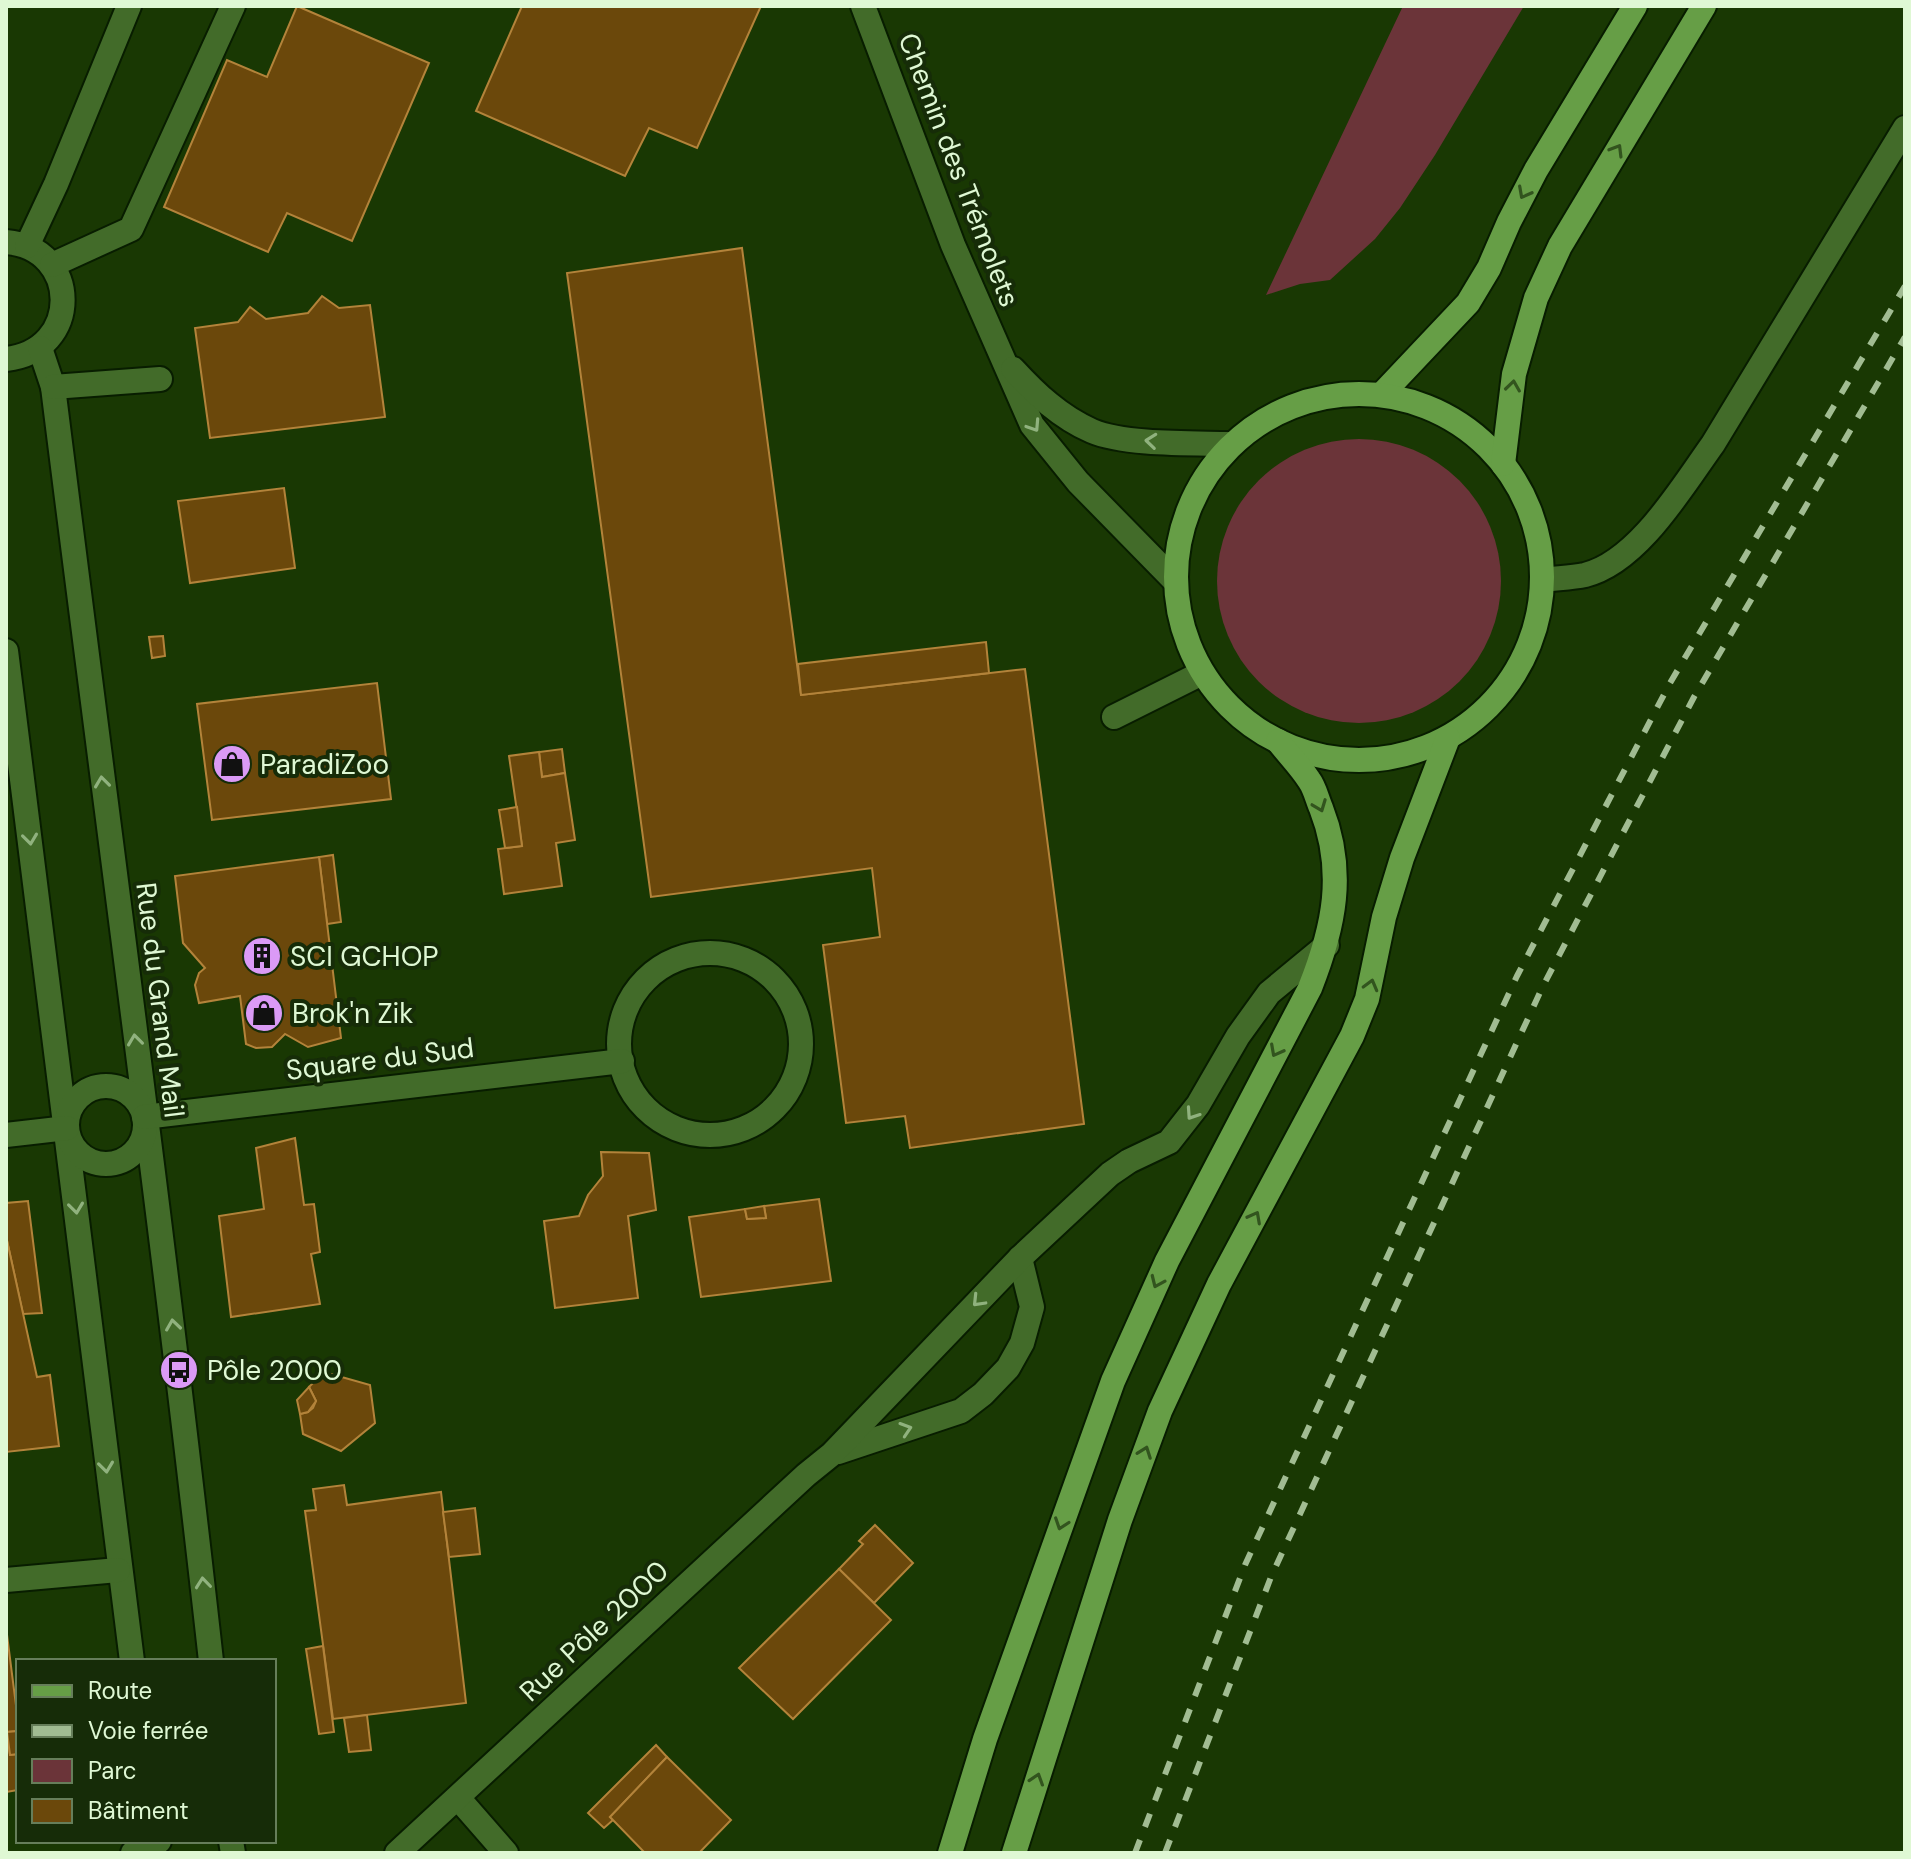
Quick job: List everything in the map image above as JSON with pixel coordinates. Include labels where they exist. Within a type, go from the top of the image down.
[{"type":"main road","points":[[1382,394],[1468,303],[1489,268],[1536,170],[1635,6]]},
{"type":"main road","points":[[1503,464],[1514,374],[1536,298],[1560,246],[1704,6]]},
{"type":"main road","points":[[1382,394],[1445,415],[1476,436],[1503,464],[1527,502],[1540,546],[1542,580],[1533,635],[1513,676],[1485,711],[1448,738],[1407,754],[1364,760],[1319,756],[1278,741],[1248,723],[1202,673],[1183,628],[1175,581],[1179,540],[1192,500],[1229,444],[1251,425],[1281,411],[1326,397],[1382,394]]},
{"type":"main road","points":[[1014,1853],[1120,1520],[1160,1411],[1219,1284],[1362,1012],[1375,970],[1388,902],[1448,738]]},
{"type":"main road","points":[[950,1853],[985,1739],[1113,1381],[1167,1261],[1310,988],[1327,945],[1335,900],[1335,857],[1325,817],[1310,781],[1278,741]]},
{"type":"street","points":[[6,359],[22,357],[40,348],[55,331],[63,309],[62,286],[52,265],[41,254],[16,244],[56,184],[129,6]]},
{"type":"street","points":[[52,265],[131,229],[233,6]]},
{"type":"street","name":"Chemin des Trémolets","points":[[863,6],[953,245],[1032,425],[1099,505],[1175,581]]},
{"type":"street","points":[[1542,580],[1585,575],[1606,567],[1634,547],[1664,510],[1713,444],[1905,128]]},
{"type":"street","name":"Rue du Grand Mail","points":[[40,348],[53,387],[144,1117],[179,1370],[211,1659]]},
{"type":"street","name":"Chemin des Trémolets","points":[[1000,356],[1043,401],[1094,432],[1165,443],[1229,444]]},
{"type":"street","points":[[53,387],[160,379]]},
{"type":"street","points":[[6,651],[67,1128],[118,1570],[132,1659]]},
{"type":"street","points":[[1114,717],[1202,673]]},
{"type":"street","name":"Rue Pôle 2000","points":[[397,1853],[832,1454],[1020,1258],[1110,1174],[1169,1142],[1184,1126],[1238,1036],[1269,993],[1327,945]]},
{"type":"street","points":[[699,953],[724,954],[749,961],[771,976],[788,996],[799,1019],[802,1045],[798,1071],[787,1094],[770,1113],[747,1127],[722,1134],[696,1134],[671,1126],[650,1112],[633,1092],[622,1061],[619,1042],[623,1017],[634,994],[651,974],[673,960],[699,953]]},
{"type":"street","name":"Square du Sud","points":[[144,1117],[622,1061]]},
{"type":"street","points":[[94,1087],[120,1088],[140,1105],[144,1117],[145,1129],[141,1142],[124,1160],[111,1164],[98,1163],[77,1151],[67,1128],[68,1115],[74,1103],[94,1087]]},
{"type":"street","points":[[6,1135],[67,1128]]},
{"type":"street","name":"Rue Pôle 2000","points":[[832,1454],[961,1411],[1008,1368],[1022,1343],[1032,1307],[1020,1258]]},
{"type":"street","points":[[6,1580],[118,1570]]},
{"type":"street","points":[[458,1798],[506,1853]]},
{"type":"street","points":[[133,1853],[155,1843]]},
{"type":"green space","points":[[1403,6],[1524,6],[1435,155],[1375,239],[1330,280],[1300,284],[1266,295]]},
{"type":"green space","points":[[1359,439],[1400,445],[1426,456],[1449,471],[1469,491],[1484,514],[1495,540],[1501,581],[1495,622],[1484,648],[1469,671],[1449,691],[1426,706],[1400,717],[1359,723],[1318,717],[1292,706],[1269,691],[1249,671],[1234,648],[1223,622],[1217,581],[1223,540],[1234,514],[1249,491],[1269,471],[1292,456],[1318,445]]},
{"type":"building","points":[[297,6],[429,63],[352,241],[287,213],[268,252],[164,207],[227,60],[267,77]]},
{"type":"building","points":[[522,6],[761,6],[697,148],[649,128],[625,176],[476,111]]},
{"type":"building","points":[[742,248],[801,695],[1025,669],[1084,1124],[910,1148],[905,1116],[846,1123],[823,945],[880,937],[872,868],[651,897],[567,273]]},
{"type":"building","points":[[322,296],[339,308],[370,305],[385,417],[210,438],[195,328],[238,322],[250,307],[266,319],[308,313]]},
{"type":"building","points":[[284,488],[295,568],[190,583],[178,501]]},
{"type":"building","points":[[163,636],[165,656],[152,658],[149,637]]},
{"type":"building","points":[[986,642],[989,673],[801,695],[798,664]]},
{"type":"building","points":[[377,683],[391,799],[212,820],[197,704]]},
{"type":"building","points":[[562,749],[565,773],[542,777],[539,752]]},
{"type":"building","points":[[539,752],[542,777],[565,773],[575,840],[556,843],[562,886],[504,894],[498,849],[522,846],[509,756]]},
{"type":"building","points":[[517,807],[522,846],[505,848],[499,810]]},
{"type":"building","points":[[333,855],[341,922],[327,924],[319,857]]},
{"type":"building","name":"SCI GCHOP","points":[[319,857],[341,1038],[308,1047],[285,1034],[272,1047],[256,1048],[246,1044],[240,996],[199,1003],[195,985],[199,973],[205,968],[183,943],[175,876]]},
{"type":"building","points":[[295,1138],[304,1205],[314,1204],[320,1252],[311,1254],[320,1304],[231,1317],[219,1216],[264,1209],[256,1148]]},
{"type":"building","points":[[601,1152],[649,1153],[656,1210],[628,1216],[638,1298],[555,1308],[544,1221],[579,1216],[588,1195],[603,1176]]},
{"type":"building","points":[[819,1199],[831,1281],[701,1297],[689,1217],[745,1209],[747,1219],[766,1218],[764,1206]]},
{"type":"building","points":[[28,1201],[42,1313],[23,1314],[6,1236],[6,1203]]},
{"type":"building","points":[[764,1206],[766,1218],[747,1219],[745,1209]]},
{"type":"building","points":[[6,1236],[37,1377],[50,1375],[59,1446],[6,1452]]},
{"type":"building","points":[[324,1372],[370,1385],[375,1423],[341,1451],[303,1434],[300,1414],[313,1408],[316,1401],[309,1387]]},
{"type":"building","points":[[309,1387],[316,1401],[308,1412],[300,1414],[297,1400]]},
{"type":"building","points":[[344,1485],[347,1505],[441,1492],[466,1703],[333,1719],[305,1511],[316,1510],[313,1489]]},
{"type":"building","points":[[475,1508],[480,1554],[449,1557],[443,1512]]},
{"type":"building","points":[[875,1525],[913,1563],[874,1603],[839,1569],[863,1544],[859,1541]]},
{"type":"building","points":[[839,1569],[891,1620],[793,1719],[739,1668]]},
{"type":"building","points":[[6,1627],[16,1705],[16,1731],[7,1732],[10,1755],[16,1754],[16,1790],[6,1792]]},
{"type":"building","points":[[323,1646],[334,1732],[319,1734],[306,1649]]},
{"type":"building","points":[[367,1715],[371,1750],[349,1752],[344,1718]]},
{"type":"building","points":[[16,1731],[16,1754],[10,1755],[7,1732]]},
{"type":"building","points":[[656,1745],[667,1757],[610,1817],[613,1820],[604,1828],[588,1813]]},
{"type":"building","points":[[667,1757],[731,1820],[699,1853],[645,1853],[610,1817]]},
{"type":"railway","points":[[1135,1853],[1245,1565],[1517,976],[1670,683],[1905,286]]},
{"type":"railway","points":[[1165,1853],[1271,1577],[1542,988],[1694,697],[1905,337]]},
{"type":"place","name":"ParadiZoo","points":[[232,764]]},
{"type":"place","name":"SCI GCHOP","points":[[262,956]]},
{"type":"place","name":"Brok'n Zik","points":[[264,1013]]},
{"type":"place","name":"Pôle 2000","points":[[179,1370]]}]
